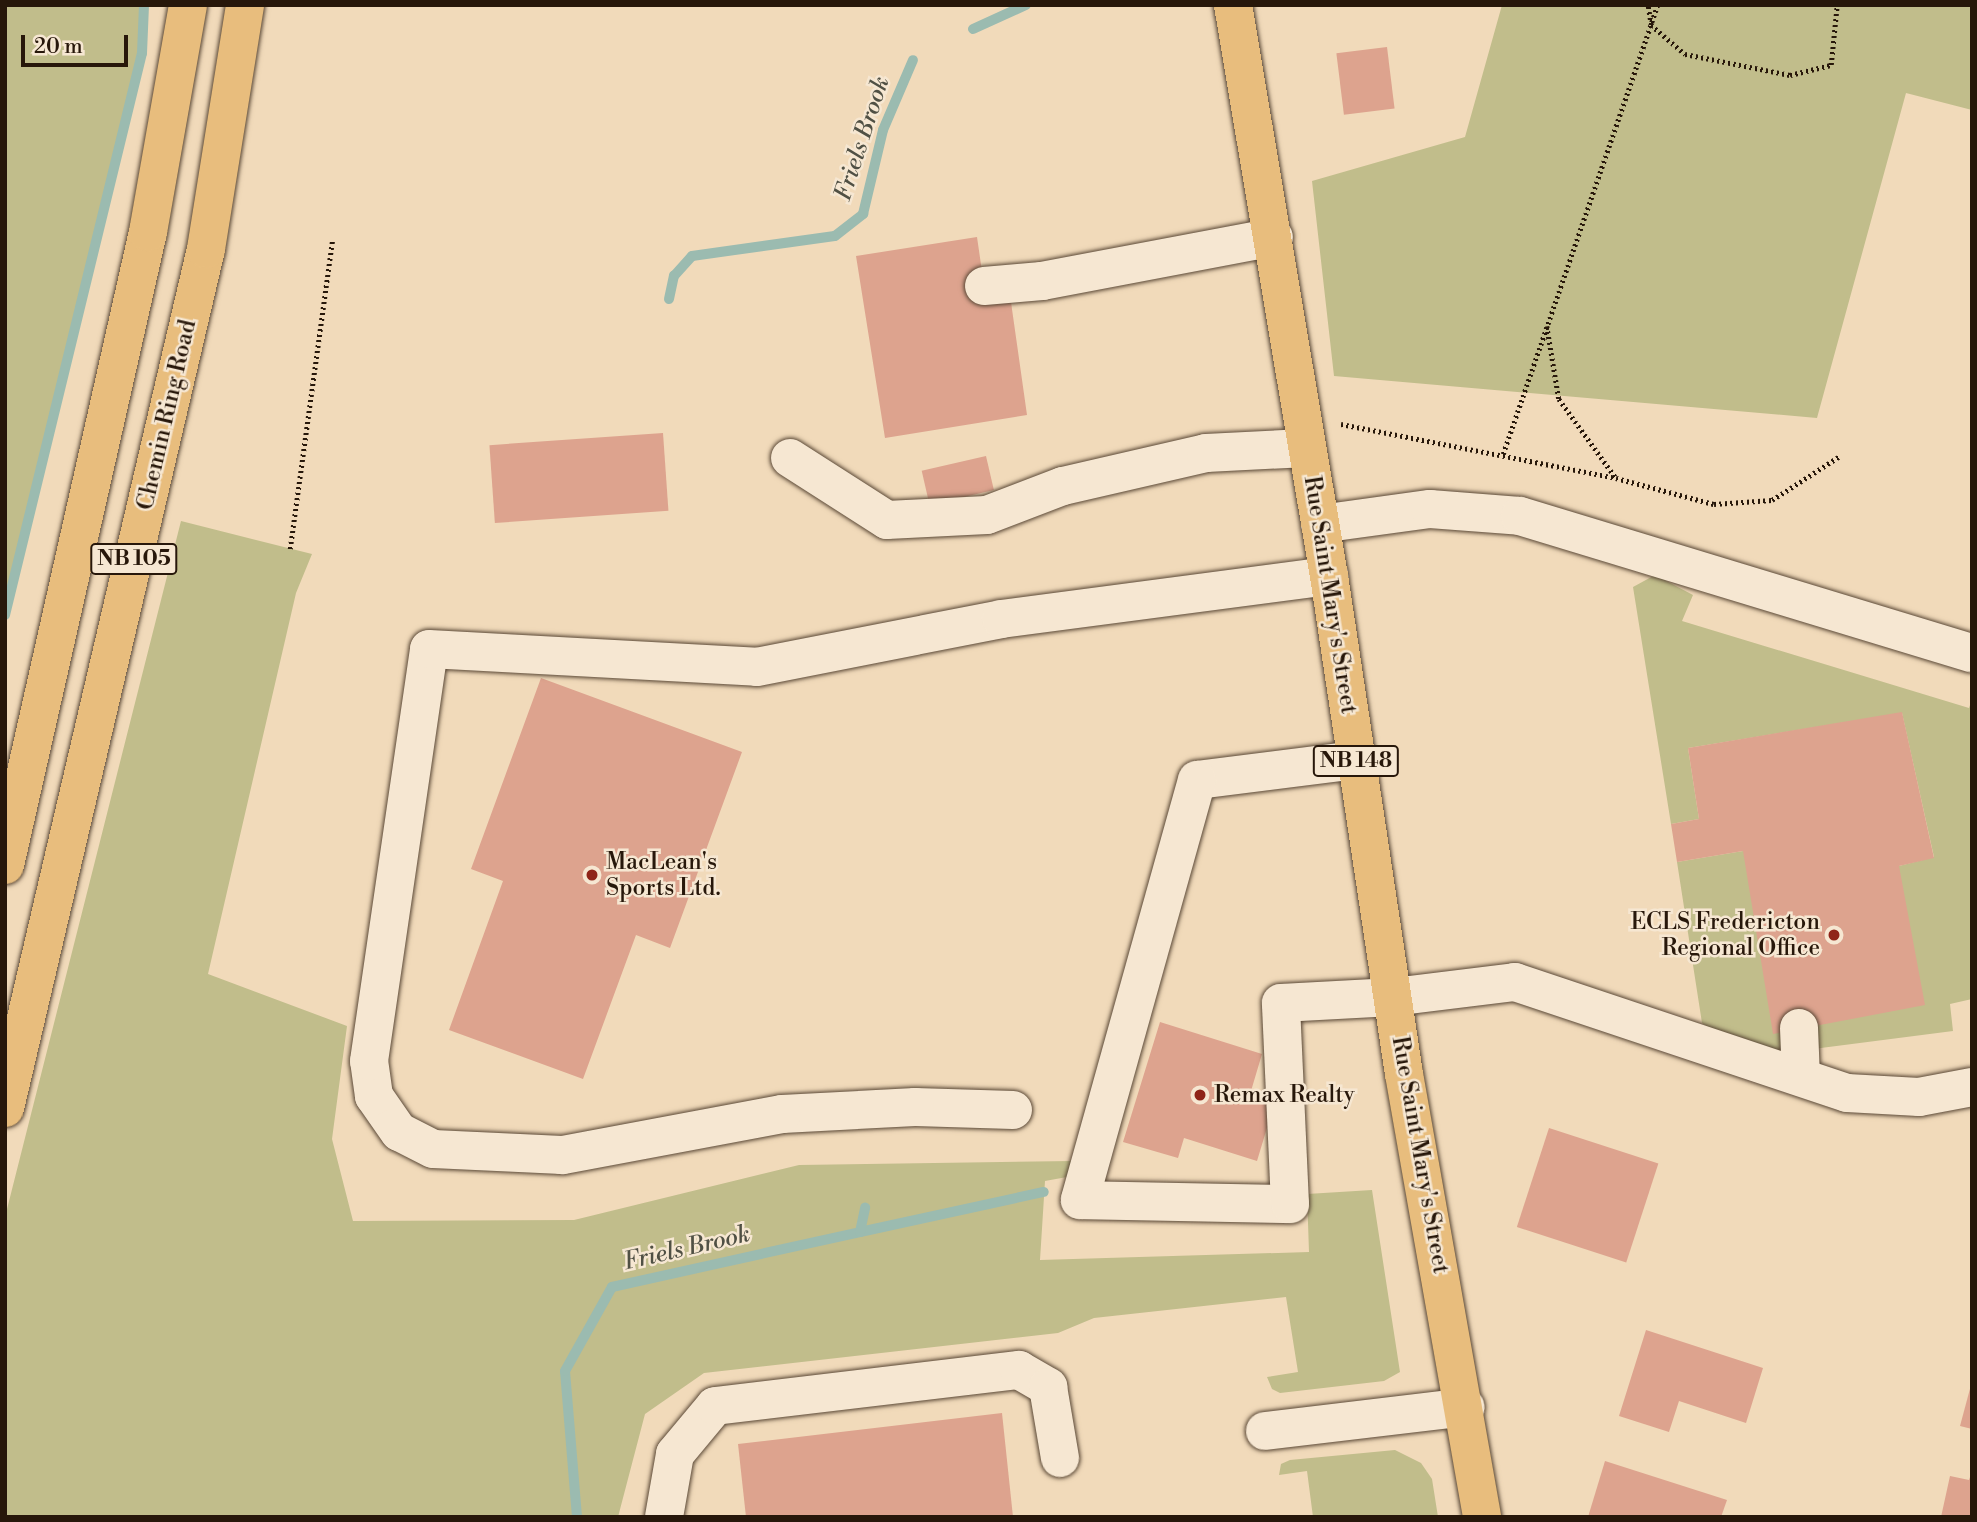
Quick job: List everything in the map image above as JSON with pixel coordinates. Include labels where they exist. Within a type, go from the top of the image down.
[{"type":"main road","name":"NB 105","points":[[5,865],[145,245],[188,5]]},
{"type":"main road","name":"Chemin Ring Road","points":[[5,1108],[206,249],[245,5]]},
{"type":"main road","name":"Rue Saint Mary's Street","points":[[1233,5],[1329,576],[1393,997],[1466,1407],[1482,1517]]},
{"type":"lane","points":[[984,286],[1042,281],[1274,237]]},
{"type":"lane","points":[[790,458],[887,520],[987,514],[1063,486],[1206,453],[1306,449]]},
{"type":"lane","points":[[1320,524],[1430,509],[1520,516],[1972,653]]},
{"type":"lane","points":[[1013,1110],[915,1107],[782,1114],[562,1154],[433,1149],[399,1132],[374,1096],[369,1060],[429,649],[757,667],[1000,619],[1329,576]]},
{"type":"lane","points":[[1356,760],[1197,780],[1080,1200],[1290,1204],[1281,1003],[1393,997],[1515,982],[1801,1077],[1879,1098],[1919,1097],[1972,1087]]},
{"type":"lane","points":[[1799,1028],[1801,1077]]},
{"type":"lane","points":[[664,1517],[675,1454],[715,1406],[1019,1370],[1048,1387],[1060,1458]]},
{"type":"lane","points":[[1265,1431],[1466,1407]]},
{"type":"path","points":[[1648,5],[1651,25],[1685,54],[1790,75],[1831,65],[1837,5]]},
{"type":"path","points":[[1503,454],[1658,5]]},
{"type":"path","points":[[290,550],[332,241]]},
{"type":"path","points":[[1546,325],[1559,400],[1616,478]]},
{"type":"path","points":[[1306,449],[1345,422],[1616,478],[1714,504],[1772,500],[1840,456]]},
{"type":"shaded area","points":[[5,5],[144,5],[142,53],[5,615]]},
{"type":"shaded area","points":[[1502,5],[1972,5],[1972,110],[1906,93],[1817,418],[1334,376],[1312,181],[1465,137]]},
{"type":"shaded area","points":[[181,521],[312,554],[296,593],[208,974],[347,1026],[332,1139],[353,1221],[574,1220],[799,1165],[1073,1161],[1067,1177],[1045,1181],[1040,1260],[1309,1252],[1307,1194],[1372,1190],[1400,1372],[1384,1381],[1280,1393],[1272,1389],[1267,1377],[1298,1372],[1286,1297],[1094,1318],[1058,1333],[704,1373],[645,1414],[618,1517],[5,1517],[5,1217]]},
{"type":"shaded area","points":[[1655,575],[1693,595],[1682,621],[1969,708],[1972,699],[1972,999],[1950,1004],[1953,1031],[1782,1053],[1722,1037],[1702,1023],[1677,862],[1743,851],[1899,866],[1934,857],[1902,713],[1688,748],[1699,819],[1671,824],[1633,587]]},
{"type":"shaded area","points":[[1395,1450],[1421,1463],[1432,1479],[1438,1517],[1313,1517],[1307,1471],[1279,1475],[1281,1464],[1290,1460]]},
{"type":"building","points":[[1387,47],[1395,109],[1344,115],[1336,53]]},
{"type":"building","points":[[977,237],[986,299],[1010,295],[1027,415],[885,438],[856,256]]},
{"type":"building","points":[[663,433],[668,511],[495,523],[489,445]]},
{"type":"building","points":[[986,456],[994,490],[930,505],[922,471]]},
{"type":"building","name":"MacLean's Sports Ltd.","points":[[541,678],[742,752],[670,948],[636,935],[583,1079],[449,1030],[503,881],[471,869]]},
{"type":"building","name":"ECLS Fredericton Regional Office","points":[[1902,712],[1934,858],[1899,866],[1925,1005],[1773,1034],[1743,851],[1677,862],[1671,824],[1699,819],[1688,748]]},
{"type":"building","name":"Remax Realty","points":[[1160,1022],[1262,1054],[1251,1091],[1276,1098],[1257,1161],[1184,1138],[1178,1158],[1123,1142]]},
{"type":"building","points":[[1549,1128],[1658,1164],[1626,1262],[1517,1227]]},
{"type":"building","points":[[1646,1330],[1763,1368],[1746,1423],[1679,1401],[1669,1432],[1619,1416]]},
{"type":"building","points":[[1972,1385],[1972,1429],[1960,1426]]},
{"type":"building","points":[[1002,1413],[1013,1517],[746,1517],[738,1444]]},
{"type":"building","points":[[1605,1461],[1727,1500],[1721,1517],[1588,1517]]},
{"type":"building","points":[[1972,1471],[1972,1517],[1941,1517],[1950,1476],[1969,1480]]},
{"type":"waterway","points":[[5,615],[142,53],[144,5]]},
{"type":"waterway","name":"Friels Brook","points":[[973,29],[1026,5]]},
{"type":"waterway","name":"Friels Brook","points":[[669,299],[674,276],[692,256],[835,236],[863,214],[883,130],[913,60]]},
{"type":"waterway","points":[[860,1232],[1044,1192]]},
{"type":"waterway","name":"Friels Brook","points":[[577,1517],[565,1371],[612,1287],[860,1232],[865,1208]]},
{"type":"place","name":"MacLean's Sports Ltd.","points":[[592,875]]},
{"type":"place","name":"ECLS Fredericton Regional Office","points":[[1834,935]]},
{"type":"place","name":"Remax Realty","points":[[1200,1095]]}]
